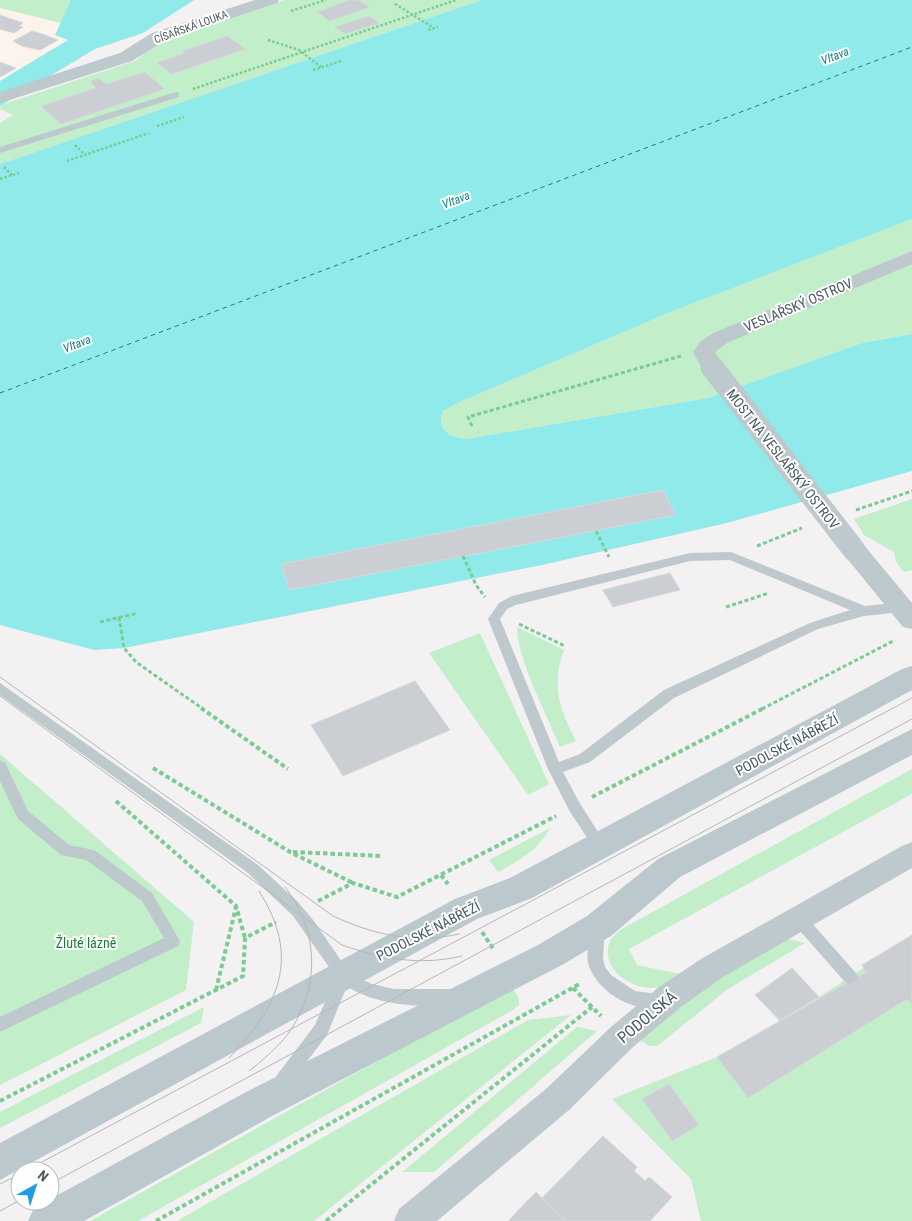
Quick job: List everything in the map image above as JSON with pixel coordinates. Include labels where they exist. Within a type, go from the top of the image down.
[{"type":"main road","name":"PODOLSKÉ NÁBŘEŽÍ","points":[[0,1162],[466,909],[521,888],[912,677]]},
{"type":"main road","points":[[47,1221],[259,1104],[470,994],[550,955],[599,926],[669,868],[912,741]]},
{"type":"street","name":"CÍSAŘSKÁ LOUKA","points":[[0,98],[126,57],[158,36],[271,0]]},
{"type":"street","name":"VESLAŘSKÝ OSTROV","points":[[708,359],[720,338],[912,256]]},
{"type":"street","name":"MOST NA VESLAŘSKÝ OSTROV","points":[[708,359],[854,550],[904,622]]},
{"type":"street","name":"PODOLSKÁ","points":[[411,1221],[558,1099],[622,1037],[670,997],[712,968],[798,918],[910,857]]},
{"type":"lane","points":[[0,150],[176,94]]},
{"type":"lane","points":[[600,846],[574,806],[555,769],[494,619],[503,606],[512,601],[690,557],[731,556],[864,611],[904,622]]},
{"type":"lane","points":[[555,769],[585,758],[669,694],[814,626],[864,611]]},
{"type":"lane","points":[[0,688],[252,868],[278,891],[304,919],[344,975],[373,991],[411,1000],[470,994]]},
{"type":"lane","points":[[0,766],[22,815],[66,850],[89,854],[147,897],[173,941],[0,1025]]},
{"type":"lane","points":[[798,918],[850,977]]},
{"type":"lane","points":[[599,926],[596,963],[600,973],[607,980],[631,997],[644,1001],[656,1001],[670,997]]},
{"type":"lane","points":[[259,1104],[289,1074],[322,1030],[344,975]]},
{"type":"path","points":[[176,94],[456,0]]},
{"type":"path","points":[[395,4],[434,28]]},
{"type":"path","points":[[428,30],[438,27]]},
{"type":"path","points":[[268,40],[302,52],[321,67]]},
{"type":"path","points":[[312,70],[341,61]]},
{"type":"path","points":[[158,126],[184,117]]},
{"type":"path","points":[[67,161],[149,133]]},
{"type":"path","points":[[0,180],[19,173]]},
{"type":"path","points":[[472,426],[468,417],[690,353],[708,359]]},
{"type":"path","points":[[596,531],[608,555]]},
{"type":"path","points":[[463,556],[476,585]]},
{"type":"path","points":[[726,607],[799,584]]},
{"type":"path","points":[[100,622],[138,613]]},
{"type":"path","points":[[119,617],[124,648],[136,662],[288,769]]},
{"type":"path","points":[[590,799],[904,622]]},
{"type":"path","points":[[517,623],[565,646]]},
{"type":"path","points":[[153,768],[290,852],[353,883]]},
{"type":"path","points":[[116,801],[236,906],[245,938]]},
{"type":"path","points":[[397,897],[553,818]]},
{"type":"path","points":[[290,852],[382,856]]},
{"type":"path","points":[[441,875],[534,1009]]},
{"type":"path","points":[[216,990],[236,906]]},
{"type":"path","points":[[0,1101],[242,976]]},
{"type":"path","points":[[156,1221],[589,979]]},
{"type":"path","points":[[573,988],[607,1022]]},
{"type":"path","points":[[326,1221],[592,1008]]},
{"type":"shaded area","points":[[0,8],[61,23],[55,35],[69,40],[0,81]]},
{"type":"green space","points":[[0,0],[71,0],[61,23],[0,8]]},
{"type":"green space","points":[[284,0],[482,0],[0,164],[0,123],[13,115],[0,109],[1,105],[135,61],[163,39]]},
{"type":"green space","points":[[912,219],[912,334],[862,343],[708,398],[466,439],[449,434],[441,423],[443,411],[462,401],[673,311]]},
{"type":"green space","points":[[912,499],[912,570],[904,572],[896,562],[894,552],[864,535],[854,519]]},
{"type":"green space","points":[[517,627],[564,650],[558,674],[559,696],[565,718],[576,741],[560,747],[527,670],[518,639]]},
{"type":"green space","points":[[480,633],[549,784],[528,795],[429,653]]},
{"type":"green space","name":"Žluté lázně","points":[[0,754],[194,922],[186,990],[0,1085]]},
{"type":"green space","points":[[912,769],[912,794],[629,949],[637,965],[680,974],[668,984],[654,988],[643,987],[632,984],[615,971],[610,962],[608,952],[610,941],[620,930]]},
{"type":"green space","points":[[550,828],[540,842],[521,859],[498,872],[489,860]]},
{"type":"green space","points":[[912,936],[912,1221],[701,1221],[691,1179],[612,1099],[717,1057],[779,1021],[755,995],[792,968],[819,997]]},
{"type":"green space","points":[[788,939],[805,943],[728,989],[657,1046],[649,1046],[640,1040],[711,985]]},
{"type":"green space","points":[[511,987],[519,998],[519,1005],[511,1011],[138,1221],[90,1221]]},
{"type":"green space","points":[[204,1007],[201,1023],[0,1128],[0,1112]]},
{"type":"green space","points":[[571,1015],[314,1221],[177,1221],[528,1020]]},
{"type":"green space","points":[[577,1027],[597,1031],[434,1172],[402,1172]]},
{"type":"water","points":[[71,0],[194,0],[143,33],[95,49],[0,106],[0,81],[68,40],[55,35]]},
{"type":"water","name":"Vltava","points":[[482,0],[912,0],[912,219],[673,311],[462,401],[443,411],[441,423],[449,434],[466,439],[708,398],[862,343],[912,334],[912,471],[727,523],[542,565],[124,648],[94,650],[0,625],[0,164]]},
{"type":"building","points":[[349,0],[358,0],[370,7],[330,21],[317,12]]},
{"type":"building","points":[[0,15],[23,23],[19,26],[23,27],[14,33],[0,29]]},
{"type":"building","points":[[369,16],[379,23],[345,34],[335,27]]},
{"type":"building","points":[[32,31],[58,40],[40,50],[22,46],[13,41]]},
{"type":"building","points":[[227,36],[246,49],[172,74],[157,63],[185,53],[182,51]]},
{"type":"building","points":[[0,62],[16,68],[0,77]]},
{"type":"building","points":[[145,72],[165,89],[61,124],[41,106],[96,88],[91,82],[94,79],[100,79],[106,84]]},
{"type":"building","points":[[663,490],[676,515],[289,590],[281,564]]},
{"type":"building","points":[[670,573],[680,590],[613,607],[603,590]]},
{"type":"building","points":[[415,681],[450,730],[343,776],[311,725]]},
{"type":"building","points":[[912,935],[912,1005],[907,999],[748,1098],[717,1057],[866,972],[862,965]]},
{"type":"building","points":[[792,968],[819,997],[780,1020],[755,995]]},
{"type":"building","points":[[669,1084],[699,1125],[672,1141],[642,1099]]},
{"type":"building","points":[[603,1136],[637,1167],[634,1171],[645,1181],[649,1177],[672,1197],[650,1221],[566,1221],[542,1198]]},
{"type":"building","points":[[536,1192],[542,1198],[566,1221],[508,1221]]},
{"type":"ferry route","points":[[0,393],[912,47]]},
{"type":"tram line","points":[[0,677],[333,916],[348,923],[394,936],[426,938],[459,934]]},
{"type":"tram line","points":[[0,696],[301,915]]},
{"type":"tram line","points":[[419,961],[912,698]]},
{"type":"tram line","points":[[60,1179],[912,719]]},
{"type":"tram line","points":[[285,887],[301,915]]},
{"type":"tram line","points":[[229,1058],[261,1019],[272,999],[279,979],[281,959],[279,937],[272,915],[259,891]]},
{"type":"tram line","points":[[291,1029],[299,1016],[311,978],[310,940],[301,915]]},
{"type":"tram line","points":[[301,915],[342,945],[386,957],[419,961]]},
{"type":"tram line","points":[[419,961],[462,956]]},
{"type":"tram line","points":[[291,1029],[419,961]]},
{"type":"tram line","points":[[44,1161],[291,1029]]},
{"type":"tram line","points":[[249,1071],[270,1054],[291,1029]]},
{"type":"tram line","points":[[0,1184],[10,1179]]},
{"type":"tram line","points":[[0,1211],[10,1206]]}]
